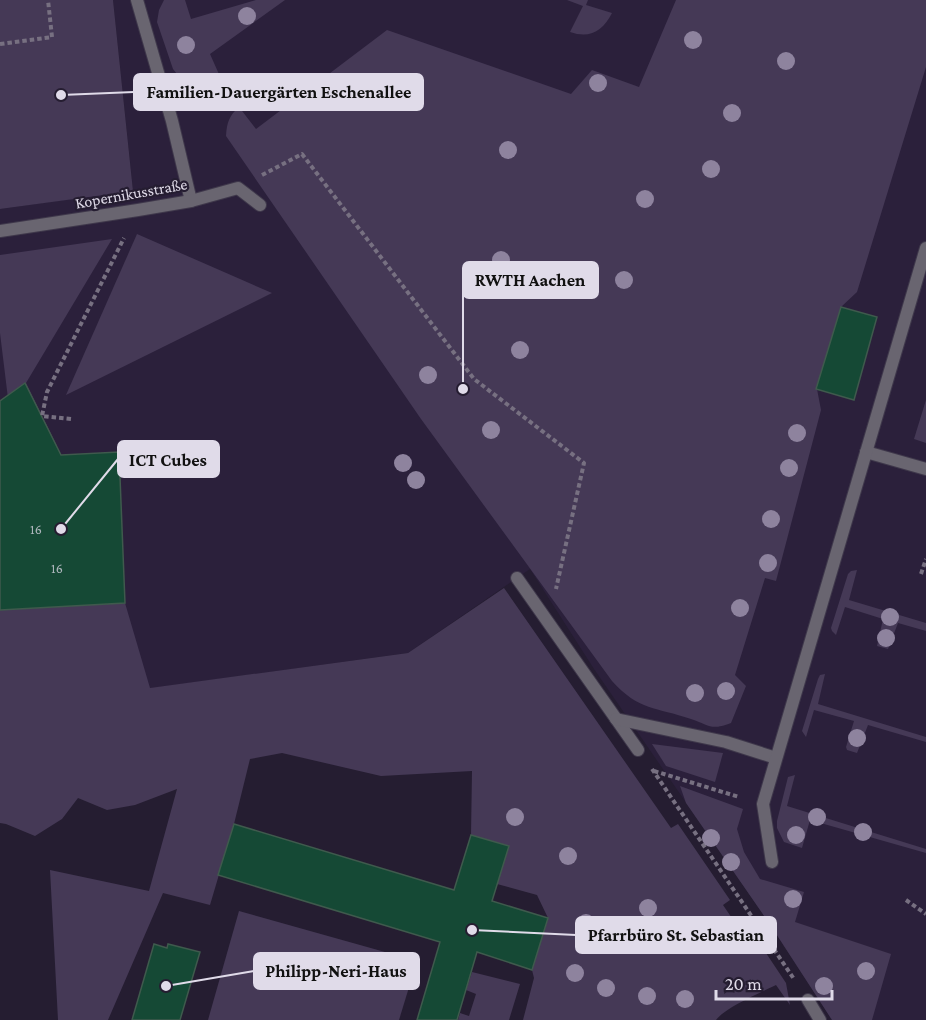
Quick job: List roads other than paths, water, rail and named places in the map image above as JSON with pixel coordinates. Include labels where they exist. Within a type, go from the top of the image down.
[{"type":"street","points":[[137,0],[172,121],[191,201]]},
{"type":"street","name":"Kopernikusstraße","points":[[0,231],[191,201],[238,188],[260,205]]},
{"type":"street","points":[[772,862],[763,804],[926,248]]},
{"type":"street","points":[[866,452],[926,469]]},
{"type":"street","points":[[517,578],[638,750]]},
{"type":"street","points":[[616,719],[726,742],[776,758]]},
{"type":"street","points":[[808,1000],[820,1020]]},
{"type":"place","name":"Familien-Dauergärten Eschenallee","points":[[61,95]]},
{"type":"place","name":"RWTH Aachen","points":[[463,389]]},
{"type":"place","name":"ICT Cubes","points":[[61,529]]},
{"type":"place","name":"Pfarrbüro St. Sebastian","points":[[472,930]]},
{"type":"place","name":"Philipp-Neri-Haus","points":[[166,986]]}]
